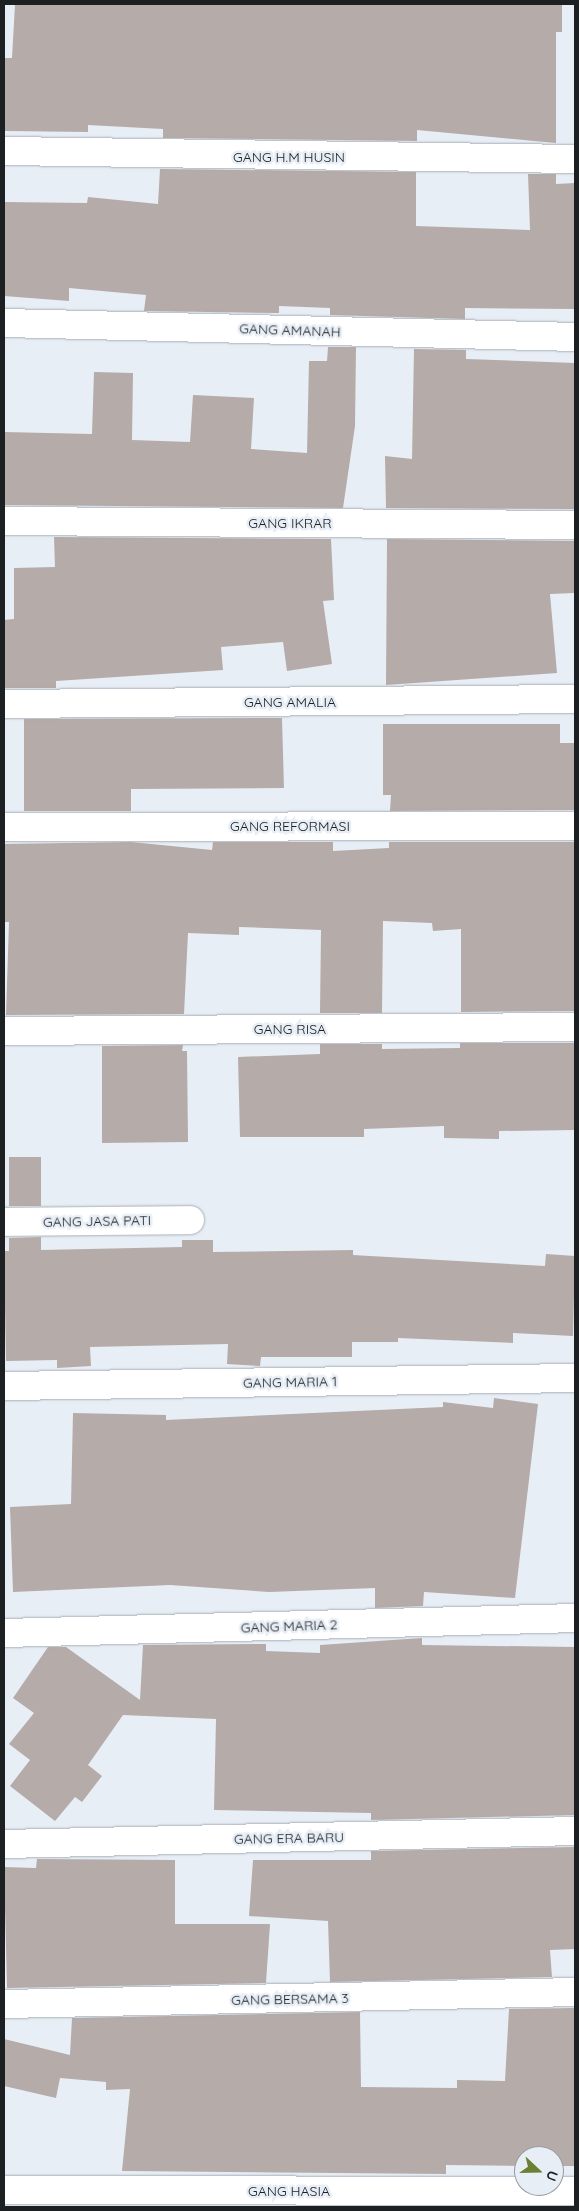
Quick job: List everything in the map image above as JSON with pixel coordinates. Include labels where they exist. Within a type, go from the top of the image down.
[{"type":"street","name":"GANG H.M HUSIN","points":[[4,151],[575,158]]},
{"type":"street","name":"GANG AMANAH","points":[[4,323],[575,337]]},
{"type":"street","name":"GANG IKRAR","points":[[4,521],[575,525]]},
{"type":"street","name":"GANG AMALIA","points":[[4,704],[575,699]]},
{"type":"street","name":"GANG REFORMASI","points":[[4,827],[575,826]]},
{"type":"street","name":"GANG RISA","points":[[4,1031],[575,1027]]},
{"type":"street","name":"GANG JASA PATI","points":[[4,1222],[190,1220]]},
{"type":"street","name":"GANG MARIA 1","points":[[4,1386],[575,1378]]},
{"type":"street","name":"GANG MARIA 2","points":[[4,1633],[575,1618]]},
{"type":"street","name":"GANG ERA BARU","points":[[4,1844],[575,1831]]},
{"type":"street","name":"GANG BERSAMA 3","points":[[4,2004],[575,1992]]},
{"type":"street","name":"GANG HASIA","points":[[4,2190],[63,2199],[575,2191]]},
{"type":"building","points":[[15,4],[562,4],[562,32],[556,32],[556,143],[417,130],[417,141],[163,138],[163,129],[88,125],[88,132],[4,131],[4,58],[12,58]]},
{"type":"building","points":[[160,169],[416,172],[416,226],[530,230],[528,174],[556,174],[556,184],[575,183],[575,309],[465,308],[465,319],[330,315],[330,308],[279,306],[279,313],[144,311],[146,295],[69,288],[69,301],[4,296],[4,202],[87,203],[88,197],[158,204]]},
{"type":"building","points":[[328,347],[356,347],[355,426],[343,508],[4,505],[4,432],[92,434],[94,372],[133,373],[132,440],[190,442],[193,395],[254,398],[251,449],[307,453],[309,361],[327,361]]},
{"type":"building","points":[[414,349],[466,350],[466,359],[575,363],[574,509],[386,508],[385,456],[412,459]]},
{"type":"building","points":[[54,537],[331,539],[334,600],[323,601],[332,664],[287,671],[283,642],[221,647],[223,670],[56,681],[56,688],[4,688],[4,620],[14,619],[14,568],[55,567]]},
{"type":"building","points":[[387,539],[574,541],[574,593],[550,594],[557,673],[386,685]]},
{"type":"building","points":[[282,718],[284,788],[131,789],[131,811],[24,811],[24,719]]},
{"type":"building","points":[[383,724],[560,724],[560,743],[575,743],[575,810],[390,811],[391,795],[383,795]]},
{"type":"building","points":[[131,842],[212,850],[213,842],[333,842],[333,851],[389,848],[389,842],[575,842],[575,1011],[461,1012],[461,929],[433,931],[432,923],[383,921],[382,1013],[320,1013],[321,930],[239,927],[239,935],[188,933],[184,1014],[6,1015],[9,922],[4,922],[4,844]]},
{"type":"building","points":[[460,1043],[575,1043],[575,1130],[499,1131],[499,1139],[444,1138],[444,1126],[364,1129],[364,1137],[240,1137],[238,1057],[320,1054],[320,1044],[382,1044],[382,1049],[460,1048]]},
{"type":"building","points":[[183,1045],[182,1051],[187,1051],[188,1142],[102,1143],[102,1046]]},
{"type":"building","points":[[9,1157],[41,1157],[41,1206],[9,1206]]},
{"type":"building","points":[[41,1237],[41,1250],[182,1247],[182,1240],[213,1240],[213,1252],[353,1250],[353,1255],[545,1266],[546,1254],[575,1256],[573,1336],[513,1333],[513,1343],[398,1338],[398,1342],[352,1342],[352,1357],[261,1357],[260,1366],[227,1364],[228,1344],[90,1347],[91,1366],[57,1368],[57,1360],[6,1361],[4,1251],[9,1251],[9,1238]]},
{"type":"building","points":[[494,1398],[538,1404],[515,1598],[424,1592],[423,1606],[375,1608],[375,1588],[269,1592],[170,1585],[13,1592],[10,1507],[71,1504],[73,1413],[166,1415],[166,1420],[443,1407],[443,1402],[493,1408]]},
{"type":"building","points":[[422,1638],[422,1645],[575,1647],[575,1815],[371,1820],[371,1813],[214,1810],[216,1719],[123,1715],[88,1765],[102,1776],[82,1802],[75,1797],[55,1821],[10,1786],[30,1760],[9,1744],[34,1713],[13,1698],[48,1647],[66,1647],[140,1700],[143,1645],[266,1644],[266,1651],[320,1653],[320,1645]]},
{"type":"building","points":[[575,1847],[575,1949],[550,1950],[552,1977],[330,1982],[328,1921],[249,1916],[253,1860],[371,1860],[371,1851]]},
{"type":"building","points":[[37,1859],[175,1860],[175,1924],[270,1924],[266,1983],[7,1988],[4,1867],[36,1868]]},
{"type":"building","points":[[575,2008],[575,2166],[564,2166],[564,2146],[514,2146],[514,2166],[446,2165],[446,2174],[122,2171],[130,2089],[106,2090],[106,2082],[60,2078],[56,2098],[4,2086],[4,2039],[70,2055],[72,2018],[360,2012],[361,2087],[457,2088],[457,2080],[505,2081],[509,2009]]}]
